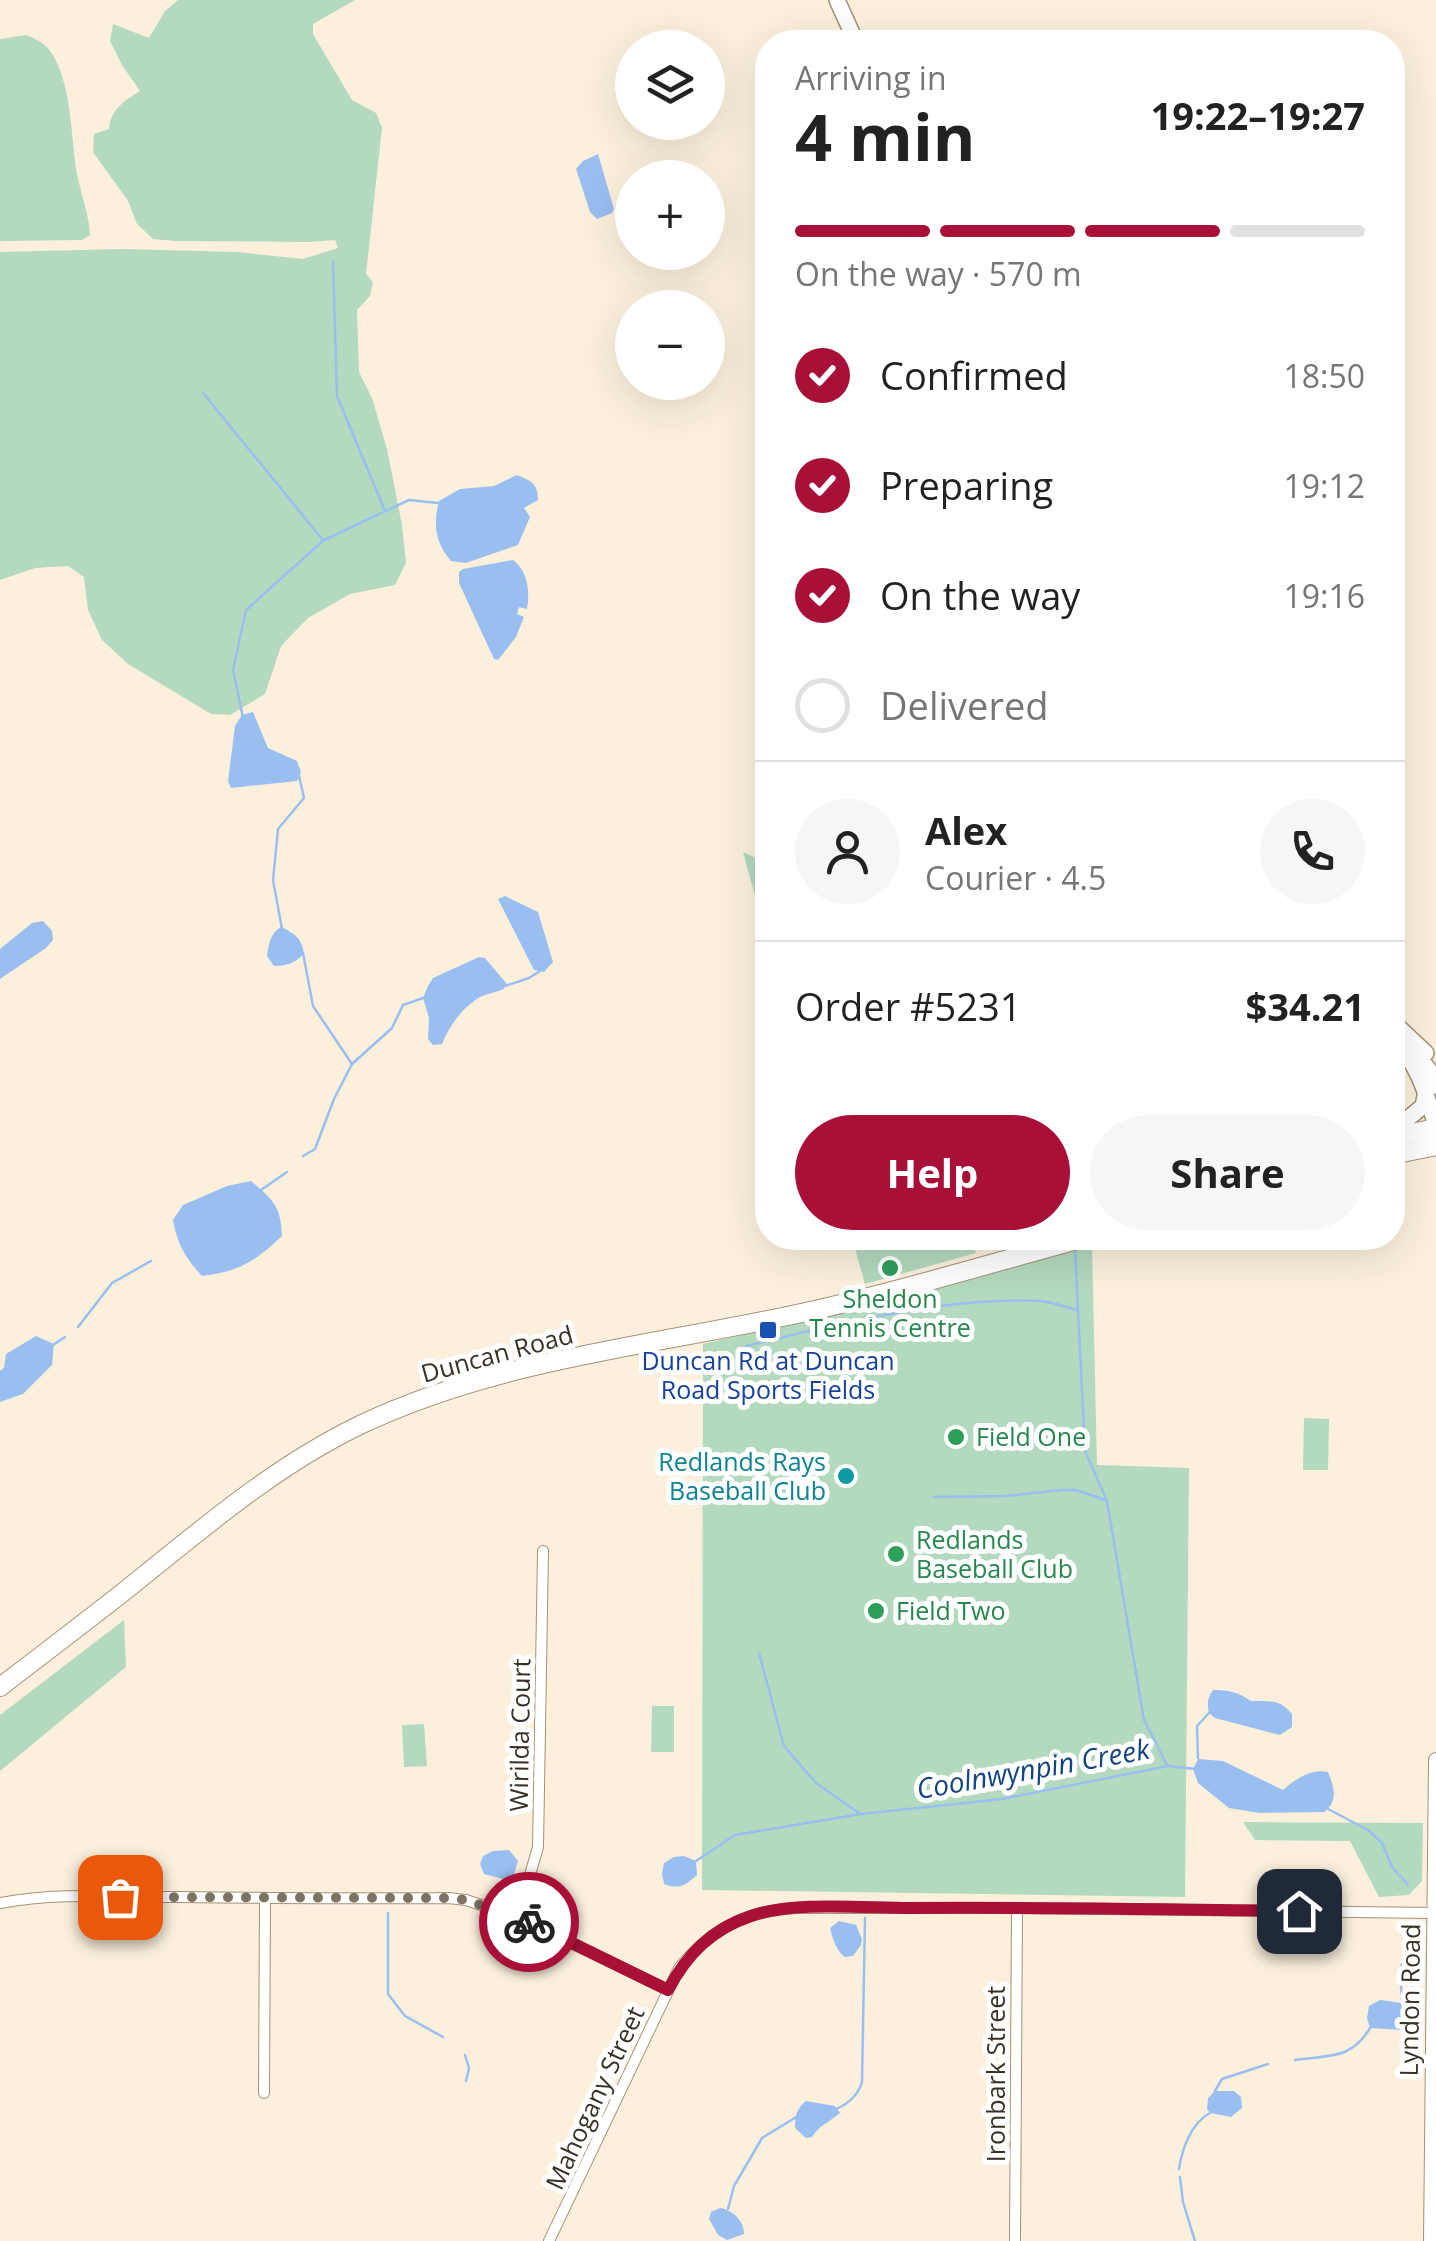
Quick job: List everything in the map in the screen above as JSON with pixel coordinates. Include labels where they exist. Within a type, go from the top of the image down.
[{"type":"highway","points":[[1405,1132],[1436,1127]]},
{"type":"highway","points":[[1405,1152],[1436,1146]]},
{"type":"highway","name":"Duncan Road","points":[[0,1687],[254,1488],[362,1424],[479,1381],[828,1307],[1039,1250]]},
{"type":"main road","points":[[837,0],[851,30]]},
{"type":"main road","points":[[1405,1036],[1436,1066]]},
{"type":"main road","points":[[1405,1040],[1425,1064],[1436,1127]]},
{"type":"main road","points":[[1405,1053],[1431,1088]]},
{"type":"main road","points":[[1405,1122],[1422,1106],[1431,1088]]},
{"type":"main road","name":"Lyndon Road","points":[[1432,2241],[1436,1760]]},
{"type":"street","name":"Wirilda Court","points":[[518,1917],[538,1846],[543,1551]]},
{"type":"street","points":[[0,1903],[37,1896],[466,1900],[518,1917],[668,1990]]},
{"type":"street","points":[[264,2093],[265,1898]]},
{"type":"street","name":"Mahogany Street","points":[[550,2241],[680,1968],[713,1934],[754,1914],[796,1908],[1436,1913]]},
{"type":"street","name":"Ironbark Street","points":[[1015,2241],[1017,1908]]},
{"type":"green space","points":[[178,0],[355,0],[313,24],[313,34],[352,100],[376,113],[382,128],[366,274],[373,282],[370,296],[357,310],[359,372],[372,398],[387,449],[406,563],[395,585],[350,594],[308,618],[281,646],[265,694],[230,715],[211,714],[128,664],[102,640],[88,610],[84,577],[68,566],[35,568],[0,580],[0,252],[122,249],[237,252],[303,259],[338,248],[335,240],[153,239],[137,224],[128,201],[93,152],[94,134],[109,129],[115,111],[140,91],[110,41],[113,24],[149,38],[165,11]]},
{"type":"green space","points":[[26,35],[50,50],[65,86],[90,235],[82,240],[0,241],[0,39]]},
{"type":"green space","points":[[743,852],[755,858],[755,896]]},
{"type":"green space","name":"Sheldon Tennis Centre","points":[[855,1250],[976,1253],[865,1284]]},
{"type":"green space","points":[[1073,1250],[1092,1250],[1097,1465],[1189,1468],[1185,1897],[702,1890],[703,1344],[839,1313]]},
{"type":"green space","points":[[1304,1418],[1329,1419],[1328,1470],[1303,1470]]},
{"type":"green space","points":[[124,1620],[126,1667],[0,1771],[0,1715]]},
{"type":"green space","points":[[652,1706],[674,1706],[674,1752],[651,1752]]},
{"type":"green space","points":[[424,1724],[427,1766],[404,1767],[402,1725]]},
{"type":"green space","points":[[1243,1822],[1423,1823],[1422,1881],[1409,1895],[1379,1897],[1350,1841],[1255,1840]]},
{"type":"water","points":[[598,154],[614,209],[597,219],[590,212],[576,169]]},
{"type":"water","points":[[517,475],[533,484],[538,500],[524,508],[530,517],[518,545],[466,563],[451,561],[437,533],[439,501],[460,489],[494,486]]},
{"type":"water","points":[[513,560],[527,582],[527,609],[519,607],[517,614],[524,617],[516,637],[498,660],[494,659],[459,583],[459,572]]},
{"type":"water","points":[[253,712],[268,748],[297,761],[301,772],[297,781],[231,788],[228,781],[235,726],[242,715]]},
{"type":"water","points":[[505,896],[538,912],[553,962],[544,972],[534,970],[498,899]]},
{"type":"water","points":[[43,921],[52,931],[53,940],[0,979],[0,949],[32,923]]},
{"type":"water","points":[[281,927],[297,937],[304,954],[290,963],[274,966],[267,956],[268,947]]},
{"type":"water","points":[[479,957],[485,958],[506,983],[504,989],[474,1001],[457,1017],[442,1044],[433,1045],[428,1039],[429,1018],[423,998],[428,986],[433,978]]},
{"type":"water","points":[[251,1181],[274,1204],[282,1236],[246,1264],[202,1276],[183,1251],[173,1220],[183,1205],[227,1186]]},
{"type":"water","points":[[36,1336],[54,1344],[52,1365],[23,1394],[0,1402],[0,1371],[6,1354]]},
{"type":"water","points":[[1213,1690],[1233,1692],[1251,1701],[1278,1703],[1292,1714],[1292,1727],[1280,1735],[1215,1718],[1208,1707]]},
{"type":"water","points":[[1198,1759],[1223,1761],[1283,1790],[1304,1775],[1328,1772],[1333,1798],[1324,1812],[1260,1813],[1229,1808],[1198,1783],[1193,1769]]},
{"type":"water","points":[[509,1850],[518,1861],[514,1874],[507,1880],[484,1874],[480,1864],[483,1856]]},
{"type":"water","points":[[684,1856],[696,1861],[697,1875],[682,1886],[664,1884],[664,1863]]},
{"type":"water","points":[[839,1921],[856,1925],[862,1939],[853,1956],[845,1957],[837,1948],[830,1928]]},
{"type":"water","points":[[1380,2000],[1409,2004],[1409,2018],[1402,2030],[1370,2028],[1369,2006]]},
{"type":"water","points":[[1215,2091],[1234,2091],[1241,2097],[1242,2108],[1231,2117],[1210,2113],[1208,2098]]},
{"type":"water","points":[[806,2101],[835,2106],[840,2113],[806,2138],[795,2128],[797,2113]]},
{"type":"water","points":[[720,2208],[736,2216],[744,2234],[727,2240],[718,2235],[709,2219],[711,2212]]},
{"type":"waterway","points":[[333,262],[337,396],[385,511]]},
{"type":"waterway","points":[[203,393],[322,539]]},
{"type":"waterway","points":[[243,718],[233,670],[246,610],[324,540],[409,500],[438,503]]},
{"type":"waterway","points":[[282,929],[273,880],[278,829],[304,798],[297,775]]},
{"type":"waterway","points":[[303,953],[313,1006],[352,1064]]},
{"type":"waterway","points":[[505,986],[540,971]]},
{"type":"waterway","points":[[303,1156],[315,1149],[352,1064],[392,1028],[403,1005],[423,998]]},
{"type":"waterway","points":[[261,1190],[287,1172]]},
{"type":"waterway","points":[[1075,1250],[1085,1451],[1107,1501],[1144,1720],[1167,1765]]},
{"type":"waterway","points":[[78,1327],[112,1283],[151,1261]]},
{"type":"waterway","points":[[832,1326],[909,1311],[987,1302],[1040,1301],[1077,1310]]},
{"type":"waterway","points":[[746,1346],[817,1329]]},
{"type":"waterway","points":[[53,1345],[65,1337]]},
{"type":"waterway","points":[[934,1497],[1076,1490],[1105,1500]]},
{"type":"waterway","points":[[759,1653],[784,1746],[816,1783],[860,1814]]},
{"type":"waterway","points":[[1198,1758],[1197,1726],[1209,1713]]},
{"type":"waterway","name":"Coolnwynpin Creek","points":[[696,1861],[735,1835],[861,1814],[1002,1799],[1168,1766],[1196,1769]]},
{"type":"waterway","name":"Coolnwynpin Creek","points":[[1328,1809],[1368,1830],[1382,1843],[1392,1867],[1408,1885]]},
{"type":"waterway","points":[[388,1913],[388,1994],[405,2016],[443,2037]]},
{"type":"waterway","points":[[836,2109],[852,2098],[862,2082],[865,1918]]},
{"type":"waterway","points":[[1402,2000],[1400,1972],[1408,1938]]},
{"type":"waterway","points":[[1295,2060],[1347,2051],[1370,2028]]},
{"type":"waterway","points":[[465,2055],[469,2068],[466,2081]]},
{"type":"waterway","points":[[1215,2091],[1222,2079],[1268,2064]]},
{"type":"waterway","points":[[1179,2169],[1188,2137],[1210,2113]]},
{"type":"waterway","points":[[728,2209],[734,2186],[762,2138],[798,2116]]},
{"type":"waterway","points":[[1180,2177],[1195,2241]]},
{"type":"way so far","points":[[120,1897],[448,1898],[466,1900],[529,1922]]},
{"type":"place","name":"Sheldon Tennis Centre","points":[[890,1268]]},
{"type":"place","name":"Duncan Rd at Duncan Road Sports Fields","points":[[768,1330]]},
{"type":"place","name":"Field One","points":[[956,1437]]},
{"type":"place","name":"Redlands Rays Baseball Club","points":[[846,1476]]},
{"type":"place","name":"Redlands Baseball Club","points":[[896,1554]]},
{"type":"place","name":"Field Two","points":[[876,1611]]},
{"type":"route","points":[[529,1922],[668,1990],[680,1968],[713,1934],[754,1914],[776,1909],[1299,1911]]}]
